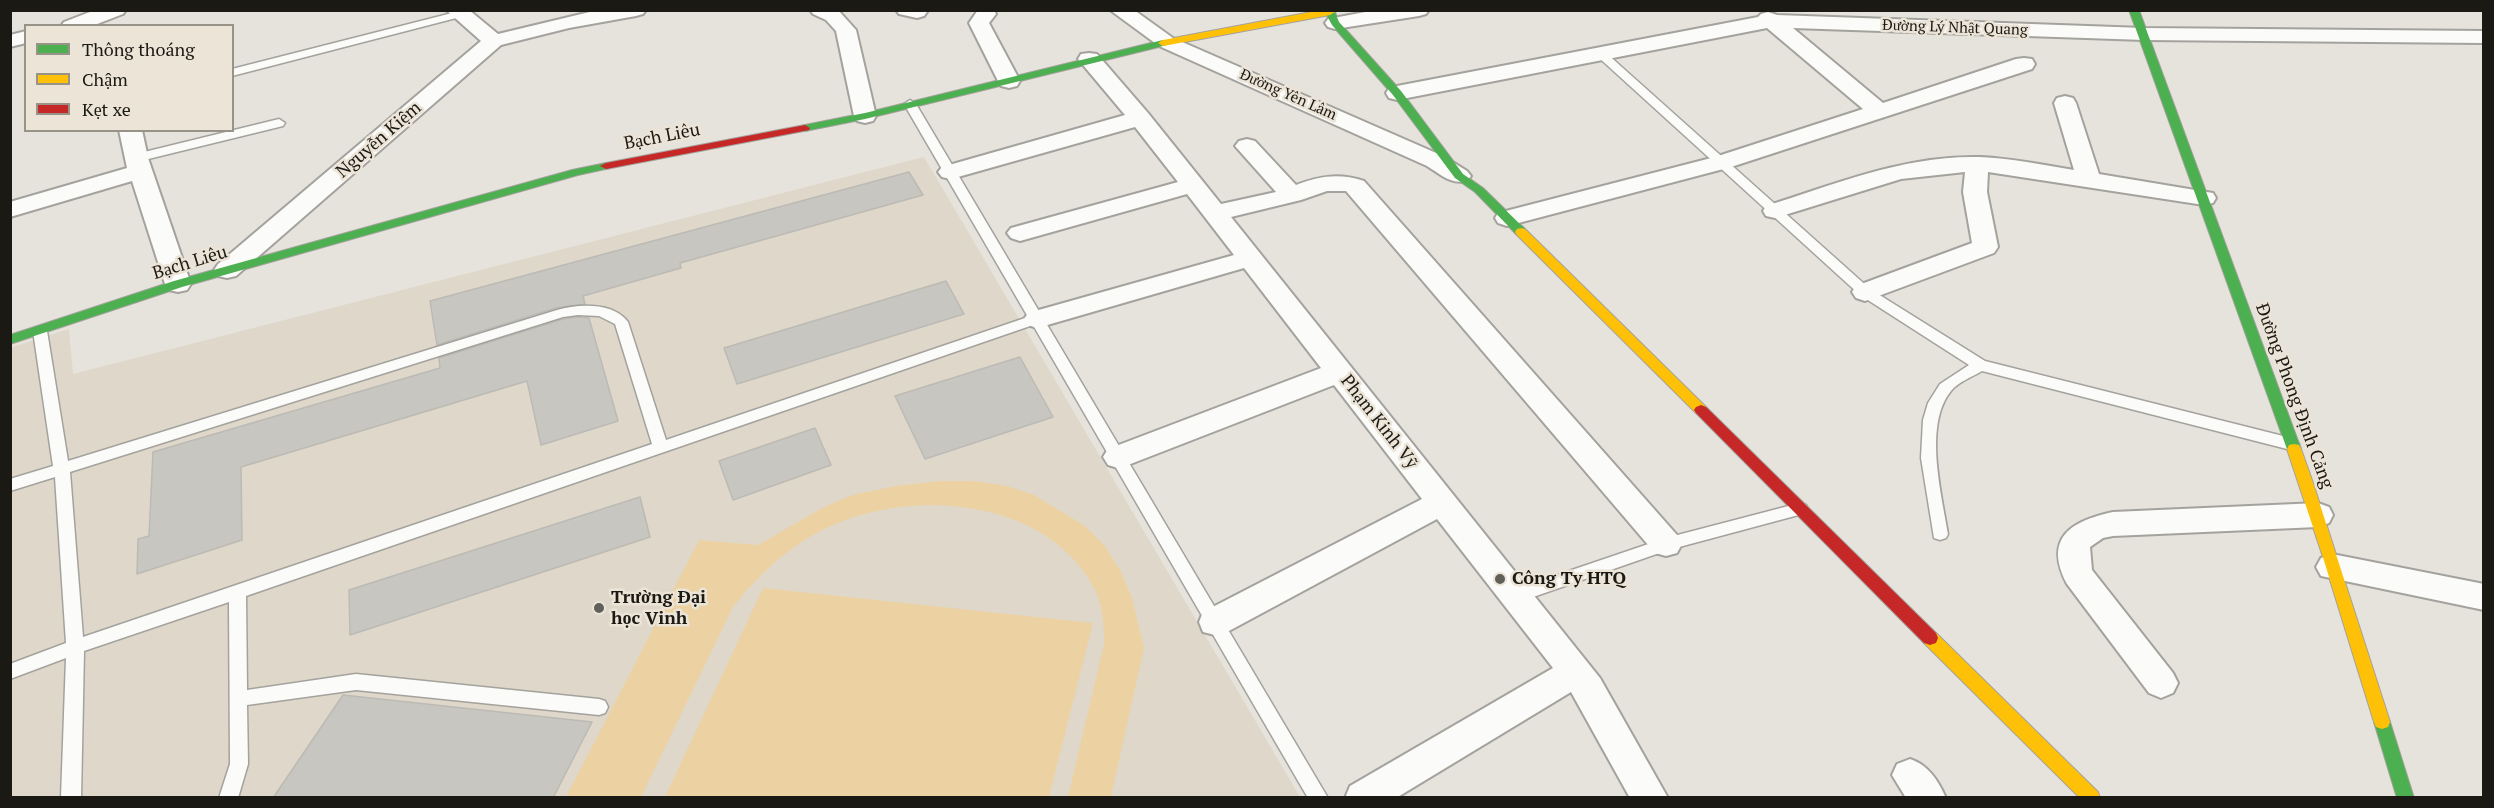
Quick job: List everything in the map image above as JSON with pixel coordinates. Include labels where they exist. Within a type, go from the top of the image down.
[{"type":"street","points":[[85,24],[117,10]]},
{"type":"street","points":[[458,12],[494,41],[568,22],[636,10]]},
{"type":"street","name":"Đường Yên Lâm","points":[[1120,10],[1166,42],[1435,160],[1459,176]]},
{"type":"street","points":[[1331,15],[1419,10]]},
{"type":"street","name":"Đường Phong Định Cảng","points":[[2134,10],[2318,515],[2332,567],[2406,798]]},
{"type":"street","points":[[834,12],[846,30],[865,116]]},
{"type":"street","points":[[986,14],[979,23],[1009,81]]},
{"type":"street","points":[[1331,15],[1397,93],[1459,176],[1479,190],[2092,798]]},
{"type":"street","name":"Bạch Liêu","points":[[10,340],[178,284],[576,172],[865,116],[1089,59],[1166,42],[1331,15]]},
{"type":"street","points":[[1766,16],[1879,111]]},
{"type":"street","name":"Đường Lý Nhật Quang","points":[[1397,93],[1601,54],[1766,16],[1961,19],[2144,34],[2484,37]]},
{"type":"street","name":"Nguyễn Kiệm","points":[[227,270],[494,41]]},
{"type":"street","name":"Phạm Kinh Vỹ","points":[[1089,59],[1140,118],[1576,672],[1588,688],[1650,798]]},
{"type":"street","points":[[1507,218],[1724,162],[2024,64]]},
{"type":"street","points":[[2065,103],[2089,178]]},
{"type":"street","points":[[950,172],[1140,118]]},
{"type":"street","points":[[130,132],[178,284]]},
{"type":"street","points":[[1248,146],[1292,195]]},
{"type":"street","points":[[1774,211],[1898,172],[1977,164],[2089,178],[2204,198]]},
{"type":"street","points":[[1865,292],[1984,247],[1976,192],[1977,164]]},
{"type":"street","points":[[10,210],[139,165]]},
{"type":"street","points":[[1215,213],[1292,195],[1334,182],[1344,182],[1355,186],[1666,544]]},
{"type":"street","points":[[1020,233],[1193,185]]},
{"type":"street","points":[[1037,319],[1251,258]]},
{"type":"street","points":[[1118,457],[1339,372]]},
{"type":"street","points":[[1215,622],[1442,502]]},
{"type":"street","points":[[2161,684],[2078,575],[2072,553],[2075,541],[2080,535],[2087,530],[2113,524],[2318,515]]},
{"type":"street","points":[[2332,567],[2484,597]]},
{"type":"street","points":[[1363,798],[1576,672]]},
{"type":"lane","points":[[234,72],[458,12]]},
{"type":"lane","points":[[1601,54],[1724,162],[1774,211],[1865,292],[1980,365],[2292,444]]},
{"type":"lane","points":[[910,104],[1319,798]]},
{"type":"lane","points":[[139,165],[279,123]]},
{"type":"lane","points":[[10,485],[551,317],[580,310],[599,310],[613,315],[621,322],[661,447]]},
{"type":"lane","points":[[10,672],[237,591],[1037,319]]},
{"type":"lane","points":[[40,331],[62,470],[75,647],[71,798]]},
{"type":"lane","points":[[1940,534],[1930,467],[1929,420],[1945,388],[1980,365]]},
{"type":"lane","points":[[1516,596],[1666,544],[1801,509]]},
{"type":"lane","points":[[228,798],[239,764],[237,591]]},
{"type":"lane","points":[[238,699],[356,682],[599,707]]},
{"type":"shaded area","name":"Trường Đại học Vinh","points":[[924,157],[1300,797],[11,797],[10,348],[69,329],[73,374]]},
{"type":"shaded area","points":[[941,481],[973,481],[1007,486],[1034,495],[1085,526],[1105,546],[1121,572],[1132,598],[1144,648],[1111,797],[1068,797],[1104,644],[1101,609],[1095,590],[1075,561],[1049,538],[1018,521],[984,511],[948,506],[912,506],[876,511],[827,528],[782,556],[757,580],[733,607],[641,797],[566,797],[699,540],[758,545],[824,507],[853,495],[895,486]]},
{"type":"shaded area","points":[[763,588],[1093,623],[1049,797],[665,797]]},
{"type":"building","points":[[909,172],[923,195],[680,263],[681,268],[583,296],[585,304],[556,308],[437,345],[430,301]]},
{"type":"building","points":[[946,281],[964,314],[737,384],[724,348]]},
{"type":"building","points":[[589,318],[618,421],[541,445],[527,381],[241,467],[242,540],[137,574],[138,539],[149,536],[153,452],[440,368],[439,358],[563,319]]},
{"type":"building","points":[[1020,357],[1053,417],[925,459],[895,396]]},
{"type":"building","points":[[815,428],[831,465],[733,500],[719,461]]},
{"type":"building","points":[[640,497],[650,537],[350,635],[349,590]]},
{"type":"building","points":[[343,695],[592,722],[553,798],[273,798]]},
{"type":"traffic: fast","points":[[1329,10],[1335,23],[1397,93],[1459,176],[1479,190],[1521,232]]},
{"type":"traffic: fast","points":[[2134,10],[2294,449]]},
{"type":"traffic: fast","points":[[805,128],[865,116],[1163,43]]},
{"type":"traffic: fast","points":[[10,340],[178,284],[576,172],[606,166]]},
{"type":"traffic: fast","points":[[2382,722],[2406,798]]},
{"type":"traffic: slow","points":[[1163,43],[1330,12]]},
{"type":"traffic: slow","points":[[1521,232],[1701,410]]},
{"type":"traffic: slow","points":[[2294,449],[2329,551],[2382,722]]},
{"type":"traffic: slow","points":[[1930,638],[2092,798]]},
{"type":"traffic: jam","points":[[606,166],[805,128]]},
{"type":"traffic: jam","points":[[1701,410],[1930,638]]},
{"type":"place","name":"Công Ty HTQ","points":[[1500,579]]},
{"type":"place","name":"Trường Đại học Vinh","points":[[599,608]]}]
